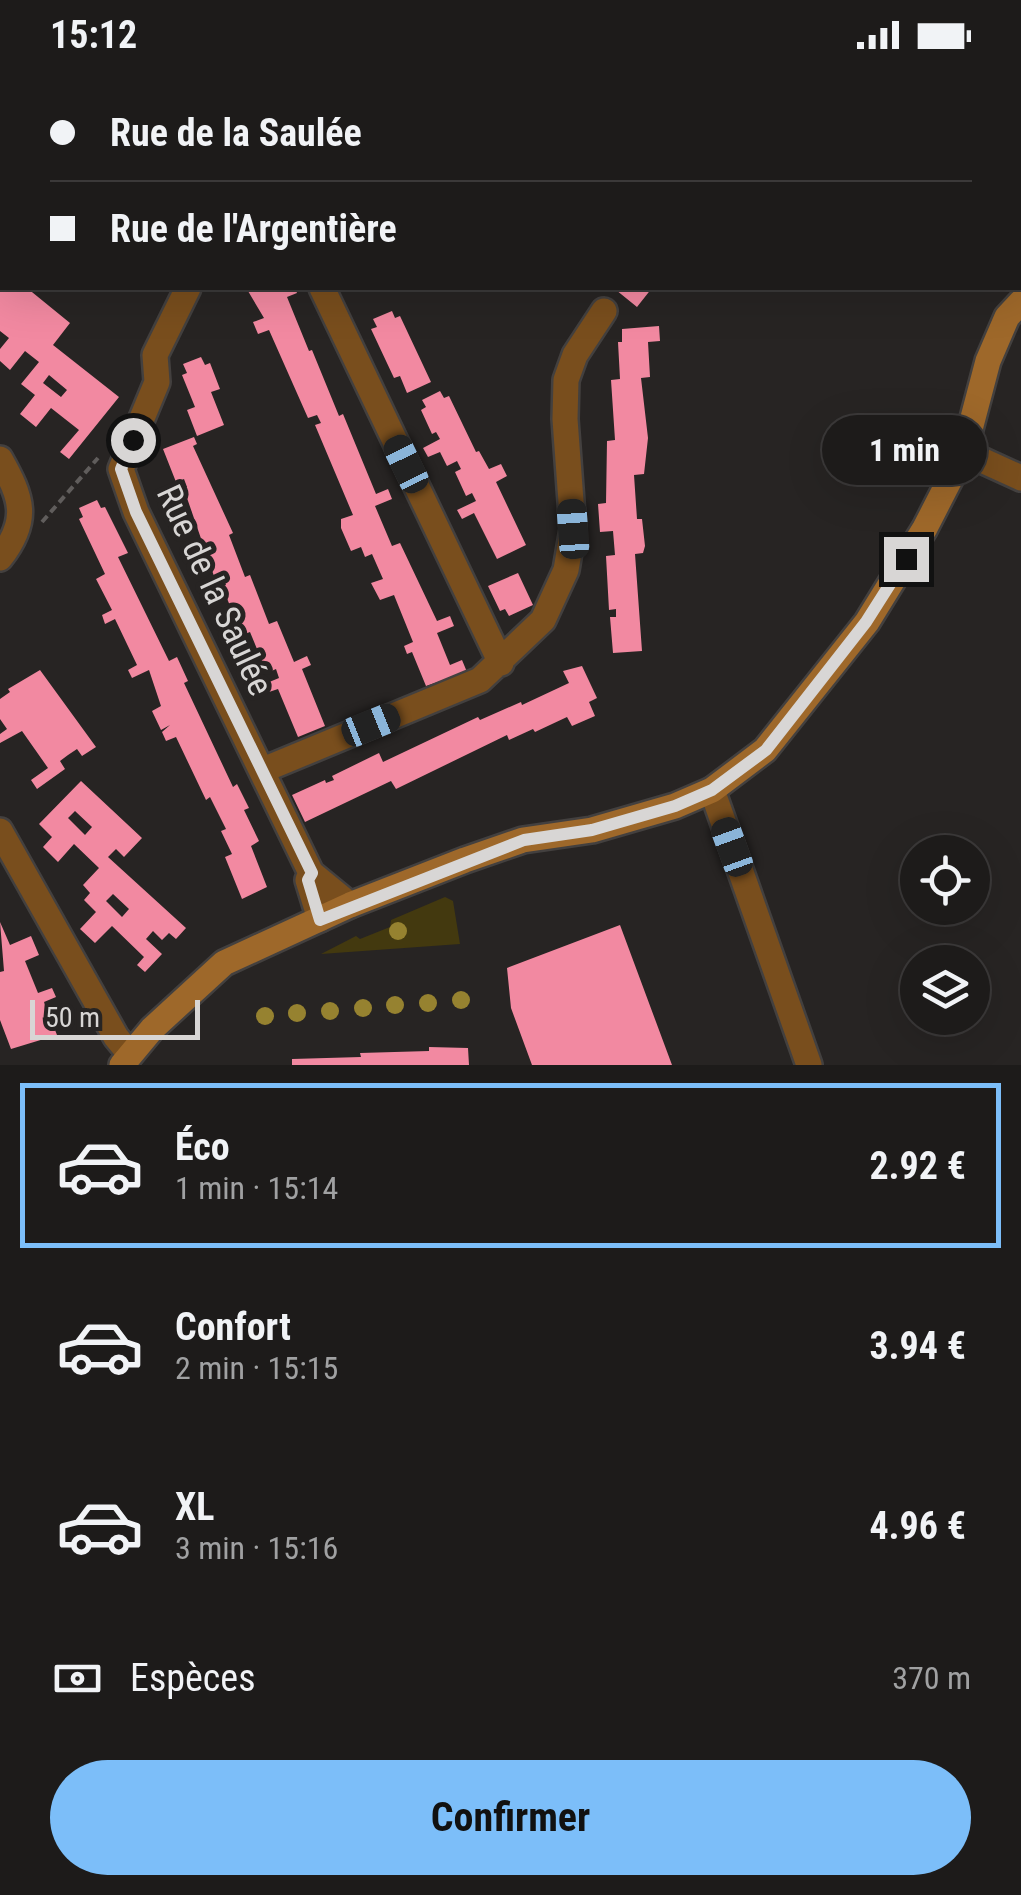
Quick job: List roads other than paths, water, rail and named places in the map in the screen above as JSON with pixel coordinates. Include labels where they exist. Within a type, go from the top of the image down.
[{"type":"main road","points":[[126,1060],[224,962],[350,905],[524,840],[592,830],[675,806],[712,790],[766,750],[866,622],[925,528],[964,452],[988,360],[1007,317],[1021,302]]},
{"type":"street","name":"Rue de la Saulée","points":[[187,290],[155,355],[157,382],[121,469],[136,512],[312,873],[350,905]]},
{"type":"street","points":[[323,290],[501,663]]},
{"type":"street","points":[[262,770],[480,680],[543,620],[566,570],[573,529],[564,419],[566,380],[575,355],[604,310]]},
{"type":"street","points":[[964,452],[1021,478]]},
{"type":"street","points":[[0,459],[17,488],[21,507],[18,532],[0,558]]},
{"type":"street","points":[[712,790],[810,1065]]},
{"type":"street","points":[[0,831],[126,1060]]},
{"type":"street","name":"Rue de la Saulée","points":[[312,873],[308,880],[320,920]]}]
